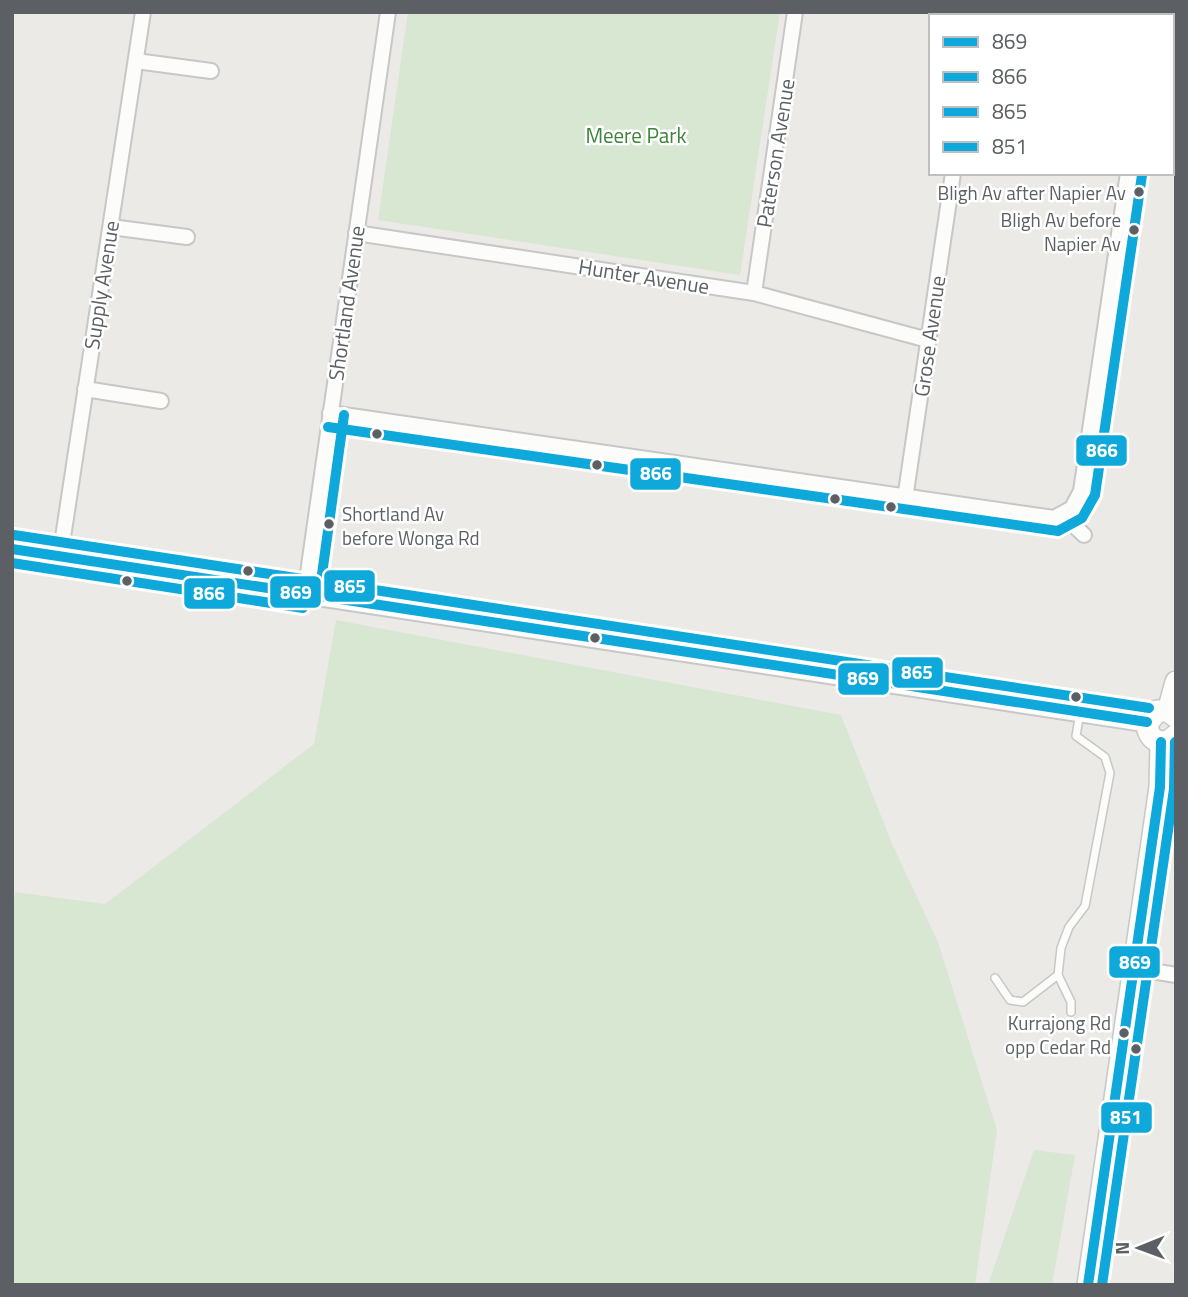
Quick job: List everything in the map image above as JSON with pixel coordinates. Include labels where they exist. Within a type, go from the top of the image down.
[{"type":"main road","points":[[1088,1285],[1168,739],[1150,736],[1147,722],[1157,711],[1172,714],[1176,682]]},
{"type":"street","name":"Supply Avenue","points":[[60,557],[143,12]]},
{"type":"street","name":"Shortland Avenue","points":[[304,594],[388,12]]},
{"type":"street","name":"Paterson Avenue","points":[[754,293],[795,12]]},
{"type":"street","points":[[136,61],[211,71]]},
{"type":"street","name":"Grose Avenue","points":[[905,499],[953,175]]},
{"type":"street","points":[[330,413],[905,499],[1043,518],[1063,515],[1077,502],[1081,491],[1128,175]]},
{"type":"street","points":[[111,227],[187,237]]},
{"type":"street","name":"Hunter Avenue","points":[[356,233],[754,293],[928,340]]},
{"type":"street","points":[[85,389],[161,401]]},
{"type":"street","points":[[1063,515],[1084,535]]},
{"type":"street","points":[[12,549],[1147,722]]},
{"type":"street","points":[[1134,968],[1176,975]]},
{"type":"lane","points":[[1072,1012],[1071,1002],[1058,975],[1065,934],[1085,905],[1110,773],[1105,757],[1076,736],[1080,712]]},
{"type":"lane","points":[[995,978],[1010,1000],[1023,1002],[1058,975]]},
{"type":"green space","name":"Meere Park","points":[[408,12],[780,12],[740,275],[378,220]]},
{"type":"green space","points":[[336,620],[841,715],[893,846],[938,942],[997,1130],[975,1285],[12,1285],[12,922],[15,892],[105,904],[314,744]]},
{"type":"green space","points":[[1034,1150],[1075,1155],[1052,1285],[988,1285]]},
{"type":"transit line","name":"866","points":[[328,427],[1058,531],[1082,518],[1095,495],[1142,175]]},
{"type":"transit line","name":"866","points":[[319,596],[344,415]]},
{"type":"transit line","name":"865","points":[[14,535],[1149,708]]},
{"type":"transit line","name":"869","points":[[12,549],[1147,722]]},
{"type":"transit line","name":"866","points":[[12,563],[303,608]]},
{"type":"transit line","name":"869","points":[[1088,1285],[1160,787],[1161,742]]},
{"type":"transit line","name":"851","points":[[1102,1285],[1174,789],[1175,742]]},
{"type":"place","name":"Bligh Av after Napier Av","points":[[1139,192]]},
{"type":"place","name":"Bligh Av before Napier Av","points":[[1134,230]]},
{"type":"place","name":"Shortland Av before Wonga Rd","points":[[329,524]]},
{"type":"place","name":"Kurrajong Rd opp Cedar Rd","points":[[1124,1033]]}]
